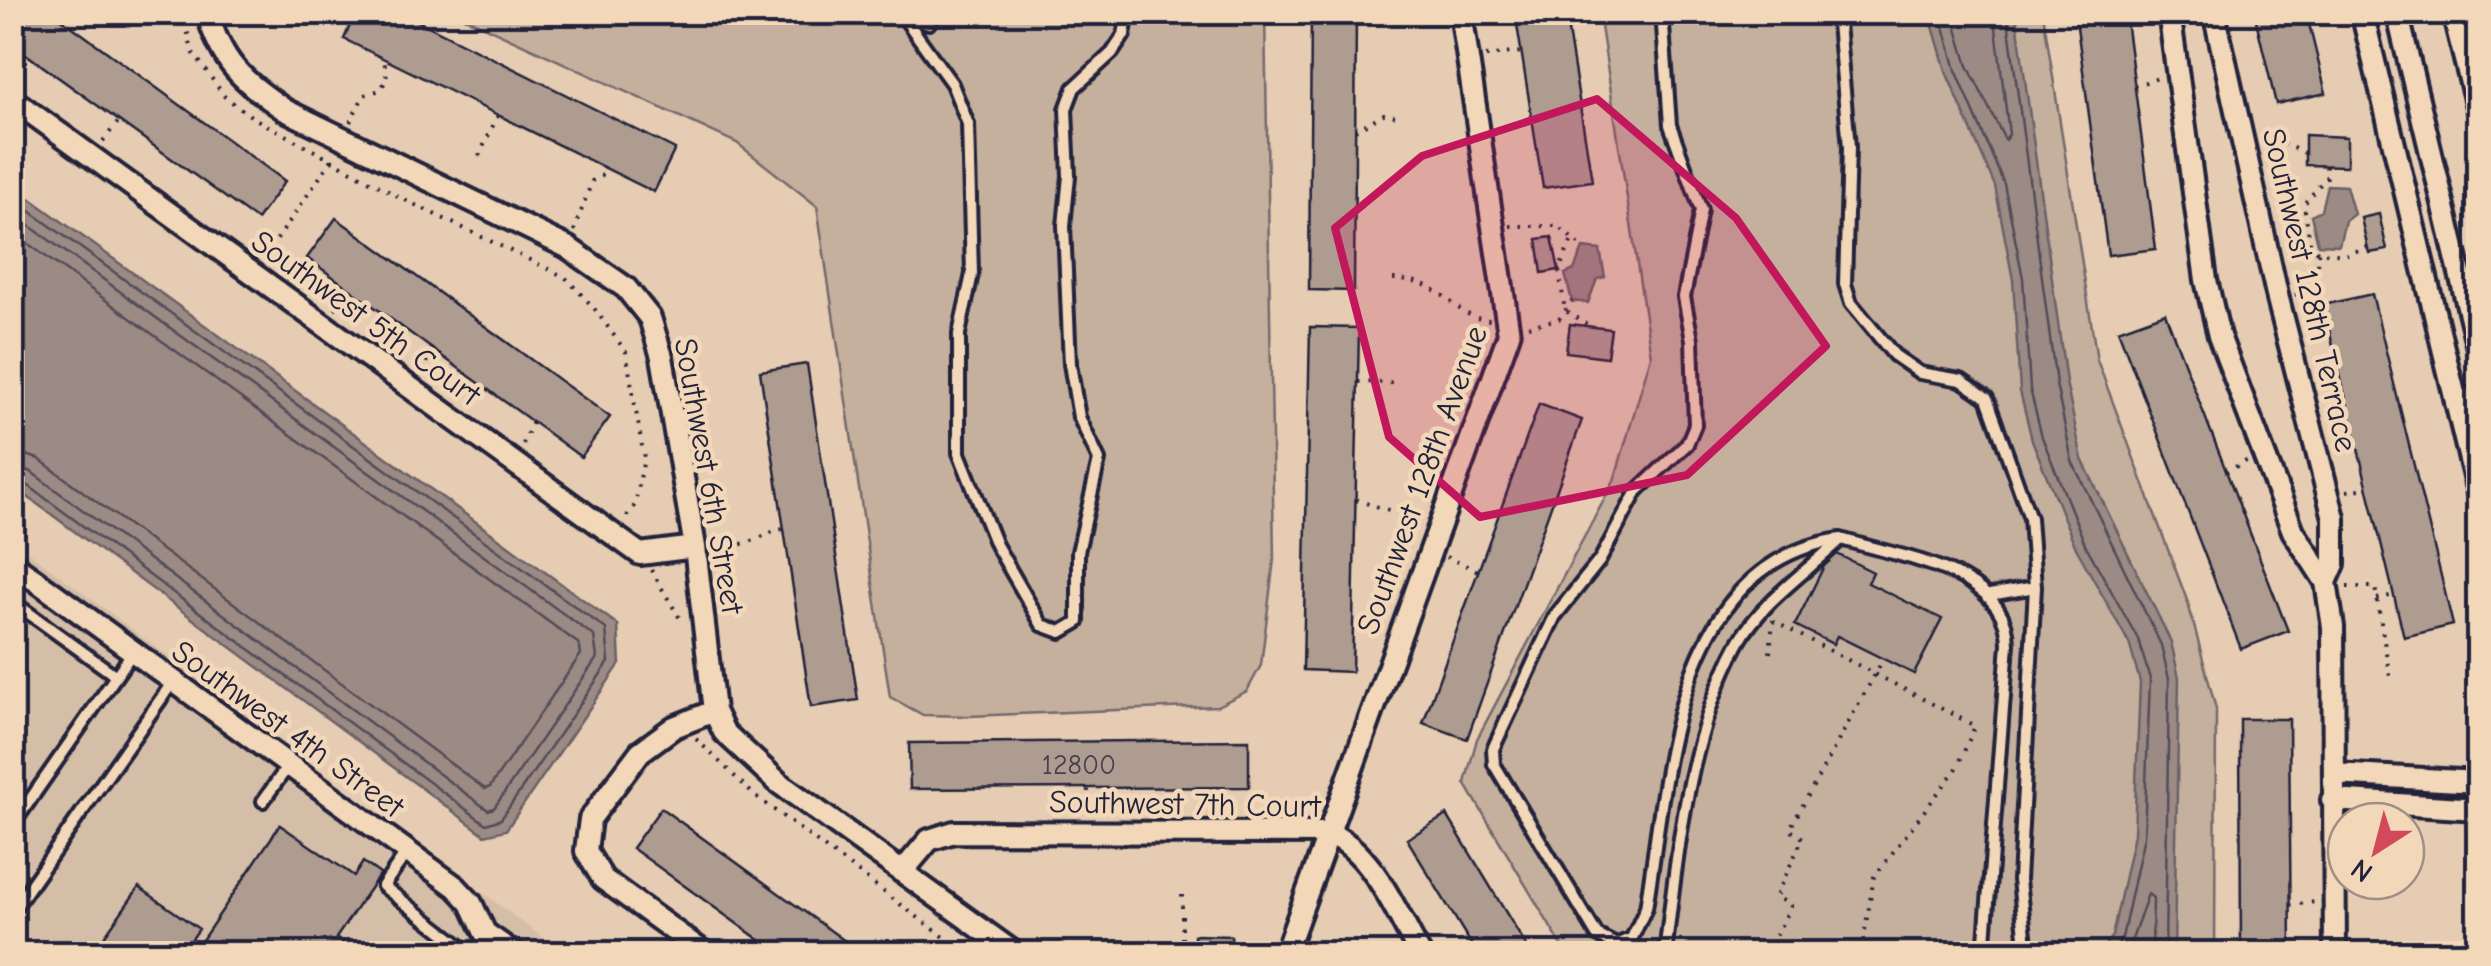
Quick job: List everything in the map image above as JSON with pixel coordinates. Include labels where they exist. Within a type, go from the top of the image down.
[{"type":"street","name":"Southwest 6th Street","points":[[206,12],[217,48],[243,81],[285,110],[566,247],[626,288],[650,318],[662,357],[695,547],[714,712],[724,732],[748,757],[1016,954]]},
{"type":"street","name":"Southwest 128th Avenue","points":[[1285,954],[1509,334],[1496,226],[1461,12]]},
{"type":"street","name":"Southwest 128th Terrace","points":[[2168,12],[2218,336],[2293,531],[2327,585],[2333,627],[2332,800]]},
{"type":"street","name":"Southwest 128th Terrace","points":[[2214,12],[2278,299],[2334,518],[2334,564],[2327,585]]},
{"type":"street","points":[[2362,12],[2478,493]]},
{"type":"street","points":[[2397,12],[2478,348]]},
{"type":"street","points":[[2454,12],[2478,111]]},
{"type":"street","name":"Southwest 5th Court","points":[[12,98],[640,554],[695,547]]},
{"type":"street","points":[[2456,403],[2478,397]]},
{"type":"street","name":"Southwest 4th Street","points":[[12,564],[456,887],[471,902],[486,933],[515,954]]},
{"type":"street","points":[[706,954],[603,879],[586,851],[590,819],[640,752],[674,727],[714,712]]},
{"type":"street","points":[[2334,774],[2478,782]]},
{"type":"street","points":[[2332,800],[2478,809]]},
{"type":"street","name":"Southwest 7th Court","points":[[902,872],[918,849],[939,835],[1247,830],[1328,833],[1345,840],[1358,855],[1420,954]]},
{"type":"street","name":"Southwest 128th Terrace","points":[[2335,901],[2335,954]]},
{"type":"lane","points":[[902,15],[929,23],[936,12]]},
{"type":"lane","points":[[902,15],[952,84],[968,124],[972,274],[959,334],[959,453],[996,546],[1042,625],[1061,632],[1078,622],[1078,552],[1099,460],[1080,416],[1070,364],[1064,226],[1070,176],[1066,108],[1074,88],[1112,53],[1124,35],[1128,12]]},
{"type":"lane","points":[[1662,12],[1670,126],[1700,210],[1684,297],[1692,340],[1695,425],[1688,444],[1637,491],[1600,560],[1556,616],[1493,750],[1494,764],[1597,935],[1616,944],[1632,938],[1646,908],[1680,707],[1697,655],[1721,610],[1740,589],[1813,543],[1841,539],[1969,580],[1990,594],[2005,614],[2008,644],[1984,954]]},
{"type":"lane","points":[[1837,12],[1850,147],[1845,284],[1851,302],[1894,355],[1920,373],[1960,380],[1987,398],[2030,518],[2035,587],[2019,880],[2027,954]]},
{"type":"lane","points":[[1665,954],[1690,784],[1716,696],[1740,641],[1778,596],[1841,539]]},
{"type":"lane","points":[[1990,594],[2035,587]]},
{"type":"lane","points":[[38,619],[54,594]]},
{"type":"lane","points":[[12,601],[116,676]]},
{"type":"lane","points":[[12,826],[132,653]]},
{"type":"lane","points":[[12,912],[172,683]]},
{"type":"lane","points":[[263,801],[288,766]]},
{"type":"lane","points":[[407,852],[382,886],[471,954]]},
{"type":"path","points":[[183,12],[192,51],[225,96],[332,160],[565,278],[594,308],[626,352],[644,458],[635,504],[615,536]]},
{"type":"path","points":[[1468,58],[1521,52]]},
{"type":"path","points":[[254,274],[332,160],[364,95],[380,90],[387,78],[384,58]]},
{"type":"path","points":[[2134,86],[2177,72]]},
{"type":"path","points":[[1355,130],[1384,114],[1395,116]]},
{"type":"path","points":[[480,156],[498,116]]},
{"type":"path","points":[[92,156],[119,121]]},
{"type":"path","points":[[2245,147],[2274,142],[2305,153]]},
{"type":"path","points":[[2326,166],[2328,184]]},
{"type":"path","points":[[554,272],[581,216],[584,196],[592,181],[610,170]]},
{"type":"path","points":[[2327,176],[2304,204],[2310,242],[2318,252],[2345,254],[2368,247]]},
{"type":"path","points":[[1496,226],[1558,226],[1571,242],[1582,248]]},
{"type":"path","points":[[1571,242],[1558,270],[1565,310],[1590,326]]},
{"type":"path","points":[[2278,299],[2311,290],[2317,283],[2318,244]]},
{"type":"path","points":[[325,325],[349,288]]},
{"type":"path","points":[[1358,382],[1394,383]]},
{"type":"path","points":[[512,460],[533,422]]},
{"type":"path","points":[[1356,500],[1392,511]]},
{"type":"path","points":[[740,544],[759,542],[773,530],[784,529]]},
{"type":"path","points":[[1429,550],[1478,571]]},
{"type":"path","points":[[2327,585],[2376,587],[2390,683]]},
{"type":"path","points":[[2377,598],[2394,595]]},
{"type":"path","points":[[1770,653],[1778,596]]},
{"type":"path","points":[[1772,621],[1976,726],[1957,768],[1874,878],[1861,954]]},
{"type":"path","points":[[1766,954],[1791,906],[1776,896],[1803,838],[1790,830],[1884,658]]},
{"type":"path","points":[[1086,832],[1088,788]]},
{"type":"path","points":[[1182,896],[1182,945],[1186,953]]},
{"type":"path","points":[[2290,905],[2326,900]]},
{"type":"path","points":[[766,954],[770,947]]},
{"type":"path","points":[[1153,954],[1195,950]]},
{"type":"path","points":[[1825,950],[1835,954]]},
{"type":"highlighted area","points":[[1597,99],[1736,218],[1826,346],[1687,475],[1480,517],[1389,437],[1335,228],[1422,156]]},
{"type":"shaded area","points":[[455,13],[1265,13],[1274,559],[1261,665],[1247,691],[1217,706],[969,716],[923,715],[890,697],[817,206],[737,143]]},
{"type":"shaded area","points":[[1599,13],[2043,13],[2097,360],[2188,603],[2216,709],[2215,953],[1566,953],[1465,783],[1477,739],[1614,481],[1651,356]]},
{"type":"shaded area","points":[[13,540],[563,953],[13,953]]},
{"type":"water","points":[[1929,13],[2016,13],[2066,382],[2082,459],[2171,642],[2179,678],[2174,953],[2099,953],[2112,936],[2134,834],[2140,682],[2129,643],[2076,548],[2032,440],[2020,391],[2013,280],[1995,186],[1947,74]]},
{"type":"water","points":[[2327,185],[2346,186],[2354,214],[2345,221],[2339,245],[2318,244],[2311,215],[2321,210]]},
{"type":"water","points":[[13,186],[618,625],[620,664],[506,830],[485,835],[13,486]]},
{"type":"water","points":[[1583,248],[1600,250],[1605,277],[1597,279],[1588,303],[1572,301],[1565,274],[1574,270]]},
{"type":"building","points":[[12,12],[52,12],[285,181],[257,220],[12,44]]},
{"type":"building","points":[[356,12],[400,12],[675,149],[654,192],[344,39]]},
{"type":"building","points":[[1311,12],[1356,12],[1354,291],[1309,290]]},
{"type":"building","points":[[1515,12],[1565,12],[1592,181],[1543,188]]},
{"type":"building","points":[[2075,12],[2125,12],[2156,249],[2108,255]]},
{"type":"building","points":[[2254,12],[2306,12],[2326,93],[2276,104]]},
{"type":"building","points":[[2305,135],[2347,137],[2347,166],[2305,165]]},
{"type":"building","points":[[2379,214],[2387,250],[2369,253],[2361,218]]},
{"type":"building","points":[[336,218],[610,417],[581,457],[307,258]]},
{"type":"building","points":[[1552,237],[1559,270],[1542,273],[1537,239]]},
{"type":"building","points":[[2372,294],[2453,625],[2404,637],[2323,305]]},
{"type":"building","points":[[2165,313],[2288,631],[2241,649],[2118,330]]},
{"type":"building","points":[[1570,324],[1611,329],[1607,357],[1566,352]]},
{"type":"building","points":[[1310,327],[1359,328],[1352,672],[1303,670]]},
{"type":"building","points":[[807,364],[858,700],[811,707],[760,371]]},
{"type":"building","points":[[1539,404],[1582,420],[1467,739],[1423,723]]},
{"type":"building","points":[[1837,554],[1873,572],[1868,583],[1942,619],[1914,674],[1837,636],[1833,644],[1795,625],[1824,566]]},
{"type":"building","points":[[2240,719],[2289,719],[2291,954],[2241,954]]},
{"type":"building","points":[[1249,740],[1249,787],[910,789],[909,743]]},
{"type":"building","points":[[661,808],[863,954],[779,954],[632,848]]},
{"type":"building","points":[[1447,815],[1531,954],[1477,954],[1407,839]]},
{"type":"building","points":[[280,825],[354,876],[363,862],[380,874],[336,938],[358,954],[215,954],[200,943]]},
{"type":"building","points":[[139,887],[199,929],[181,954],[92,954]]},
{"type":"building","points":[[1194,935],[1231,936],[1232,953],[1195,953]]}]
